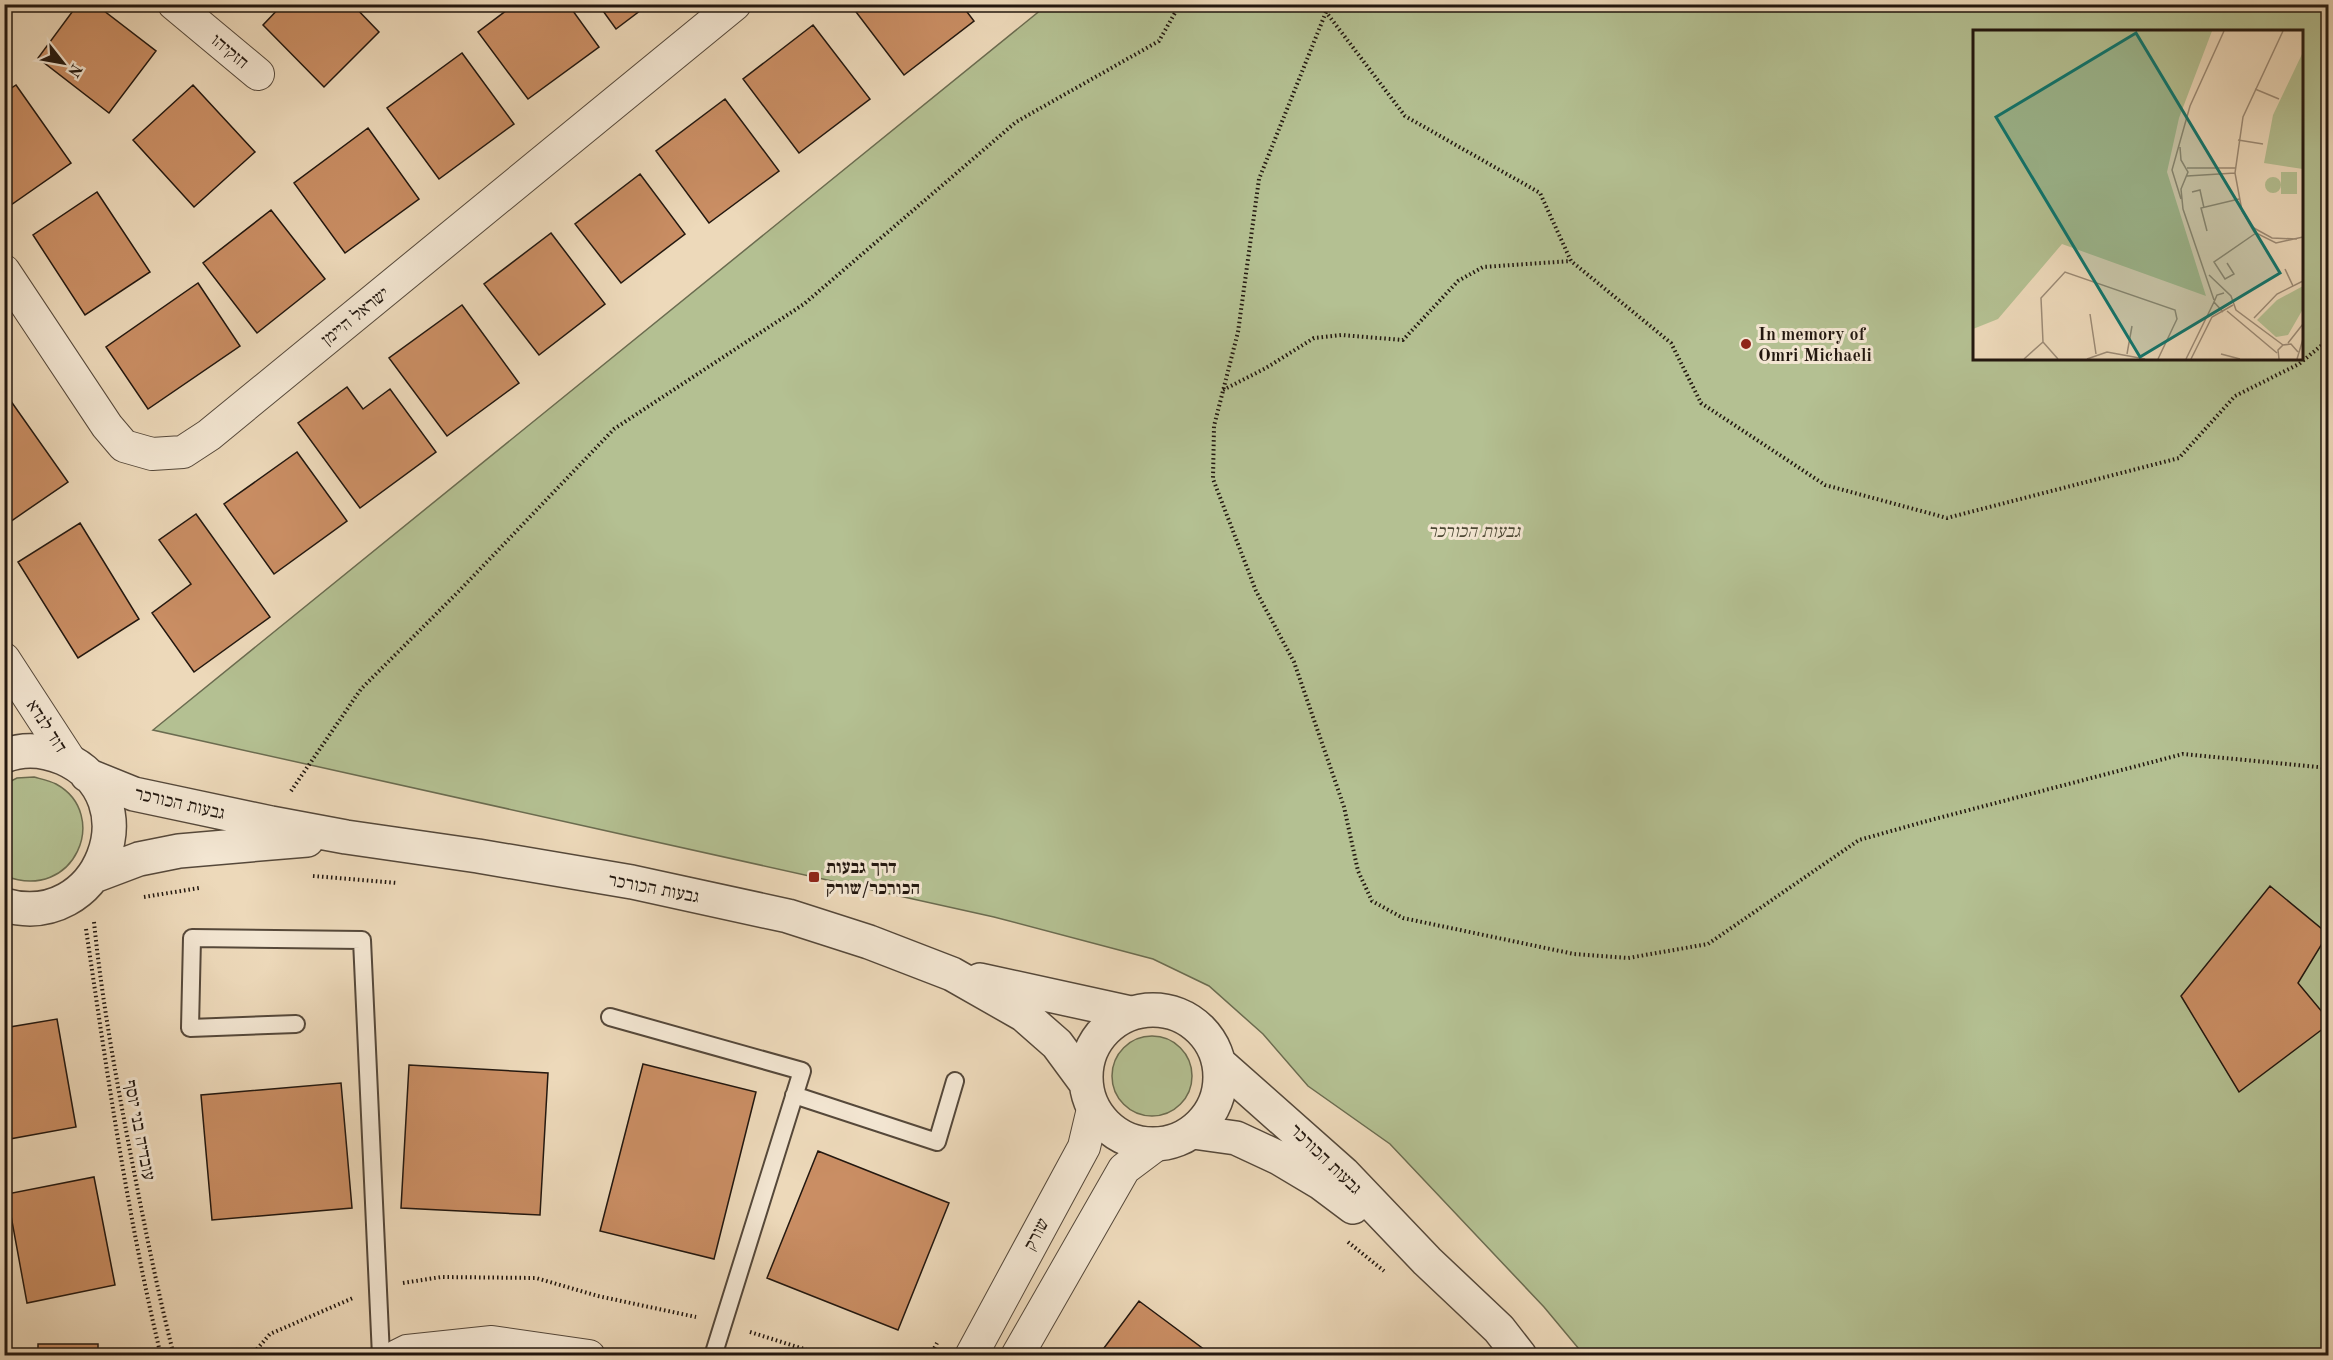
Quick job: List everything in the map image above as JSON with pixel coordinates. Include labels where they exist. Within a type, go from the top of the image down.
[{"type":"street","name":"חזקיהו","points":[[174,4],[258,74]]},
{"type":"street","name":"ישראל היימן","points":[[4,271],[107,426],[124,447],[153,454],[183,452],[208,435],[735,4]]},
{"type":"street","name":"דוד לנדא","points":[[4,659],[79,768]]},
{"type":"street","name":"גבעות הכורכר","points":[[4,756],[32,750],[52,754],[134,794],[271,823],[632,882],[788,916],[869,942],[952,974],[1024,1015],[1057,1044],[1089,1096]]},
{"type":"street","points":[[4,905],[26,909],[45,908],[64,902],[81,891],[94,876],[104,857],[109,835],[108,813],[100,793],[79,768]]},
{"type":"street","name":"גבעות הכורכר","points":[[94,876],[139,859],[179,851],[346,837]]},
{"type":"street","name":"גבעות הכורכר","points":[[952,974],[1131,1013]]},
{"type":"street","points":[[1150,1009],[1169,1011],[1187,1018],[1202,1030],[1214,1046],[1220,1064],[1220,1083],[1216,1102],[1207,1119],[1193,1132],[1175,1141],[1156,1145],[1137,1143],[1119,1136],[1104,1124],[1089,1096],[1086,1065],[1092,1047],[1115,1021],[1131,1013],[1150,1009]]},
{"type":"street","name":"גבעות הכורכר","points":[[1220,1064],[1343,1173],[1427,1262],[1498,1329],[1520,1356]]},
{"type":"street","name":"שורק","points":[[970,1356],[1084,1146],[1089,1096]]},
{"type":"street","name":"גבעות הכורכר","points":[[1193,1132],[1236,1138],[1280,1158],[1321,1183],[1427,1262]]},
{"type":"street","points":[[1017,1356],[1124,1169],[1156,1145]]},
{"type":"street","points":[[396,1356],[407,1351],[492,1341],[589,1356]]},
{"type":"lane","points":[[296,1024],[190,1028],[192,939],[362,940],[381,1356]]},
{"type":"lane","points":[[610,1017],[802,1071],[713,1356]]},
{"type":"lane","points":[[794,1095],[937,1142],[955,1081]]},
{"type":"lane","points":[[464,1356],[492,1341]]},
{"type":"path","points":[[271,823],[310,759],[361,689],[461,589],[614,429],[804,304],[1016,122],[1159,40],[1180,4]]},
{"type":"path","points":[[1320,4],[1405,116],[1540,192],[1571,261],[1671,343],[1701,403],[1825,485],[1947,518],[2179,458],[2235,396],[2299,364],[2328,340]]},
{"type":"path","points":[[1326,12],[1259,179],[1238,332],[1214,426],[1213,479],[1256,591],[1294,662],[1344,807],[1358,871],[1372,901],[1403,918],[1574,954],[1628,958],[1708,944],[1859,840],[1927,821],[2183,754],[2328,768]]},
{"type":"path","points":[[1223,390],[1266,368],[1314,338],[1341,335],[1403,340],[1458,281],[1483,267],[1571,261]]},
{"type":"path","points":[[304,875],[406,884]]},
{"type":"path","points":[[140,898],[210,886]]},
{"type":"path","name":"עובדיה בני יוסף","points":[[93,914],[99,970],[118,1092],[157,1289],[174,1356]]},
{"type":"path","points":[[86,922],[116,1131],[145,1289],[161,1356]]},
{"type":"path","points":[[1341,1236],[1387,1274]]},
{"type":"path","points":[[251,1356],[270,1334],[378,1287],[441,1277],[536,1278],[598,1296],[723,1323],[826,1356]]},
{"type":"path","points":[[930,1356],[935,1346]]},
{"type":"green space","name":"גבעות הכורכר","points":[[1047,5],[2328,5],[2328,1355],[1584,1355],[1544,1307],[1390,1144],[1308,1086],[1263,1034],[1209,986],[1153,959],[994,917],[153,730]]},
{"type":"green space","points":[[34,777],[56,784],[72,798],[81,815],[82,833],[77,851],[66,867],[50,877],[30,881],[5,876],[5,784],[17,778]]},
{"type":"green space","points":[[1152,1036],[1167,1039],[1180,1048],[1189,1061],[1192,1076],[1189,1091],[1180,1104],[1167,1113],[1152,1116],[1137,1113],[1124,1104],[1115,1091],[1112,1076],[1115,1061],[1124,1048],[1137,1039]]},
{"type":"building","points":[[78,4],[95,4],[156,51],[109,113],[38,58]]},
{"type":"building","points":[[283,4],[352,4],[379,32],[324,87],[263,25]]},
{"type":"building","points":[[515,4],[568,4],[599,47],[528,99],[478,32]]},
{"type":"building","points":[[598,4],[649,4],[616,29]]},
{"type":"building","points":[[850,4],[961,4],[974,21],[904,75]]},
{"type":"building","points":[[813,25],[870,99],[799,153],[743,79]]},
{"type":"building","points":[[462,53],[514,124],[439,179],[387,108]]},
{"type":"building","points":[[16,85],[71,163],[8,207],[4,202],[4,93]]},
{"type":"building","points":[[193,85],[255,152],[194,207],[133,140]]},
{"type":"building","points":[[725,99],[779,171],[709,223],[656,151]]},
{"type":"building","points":[[368,128],[419,199],[345,253],[294,183]]},
{"type":"building","points":[[640,174],[685,234],[621,283],[575,224]]},
{"type":"building","points":[[97,192],[150,272],[85,315],[33,235]]},
{"type":"building","points":[[271,210],[325,279],[257,333],[203,263]]},
{"type":"building","points":[[551,233],[605,304],[539,355],[484,284]]},
{"type":"building","points":[[198,283],[240,346],[148,409],[106,347]]},
{"type":"building","points":[[462,305],[519,383],[447,436],[389,358]]},
{"type":"building","points":[[347,387],[363,409],[390,389],[436,452],[360,508],[298,423]]},
{"type":"building","points":[[8,397],[68,482],[4,526],[4,400]]},
{"type":"building","points":[[297,452],[347,521],[274,574],[224,504]]},
{"type":"building","points":[[196,514],[270,617],[194,672],[152,613],[191,584],[159,540]]},
{"type":"building","points":[[80,523],[139,619],[78,658],[18,562]]},
{"type":"building","points":[[2270,886],[2328,934],[2298,983],[2328,1019],[2328,1025],[2239,1092],[2181,996]]},
{"type":"building","points":[[57,1019],[76,1127],[4,1140],[4,1028]]},
{"type":"building","points":[[643,1064],[756,1092],[714,1259],[600,1231]]},
{"type":"building","points":[[409,1065],[548,1073],[540,1215],[401,1208]]},
{"type":"building","points":[[341,1083],[352,1208],[212,1220],[201,1095]]},
{"type":"building","points":[[818,1151],[949,1203],[898,1330],[767,1278]]},
{"type":"building","points":[[94,1177],[115,1285],[27,1303],[7,1194]]},
{"type":"building","points":[[1139,1301],[1213,1356],[1098,1356]]},
{"type":"building","points":[[38,1344],[98,1344],[98,1356],[38,1356]]},
{"type":"place","name":"In memory of Omri Michaeli","points":[[1746,344]]},
{"type":"place","name":"דרך גבעות הכורכר/שורק","points":[[814,877]]}]
